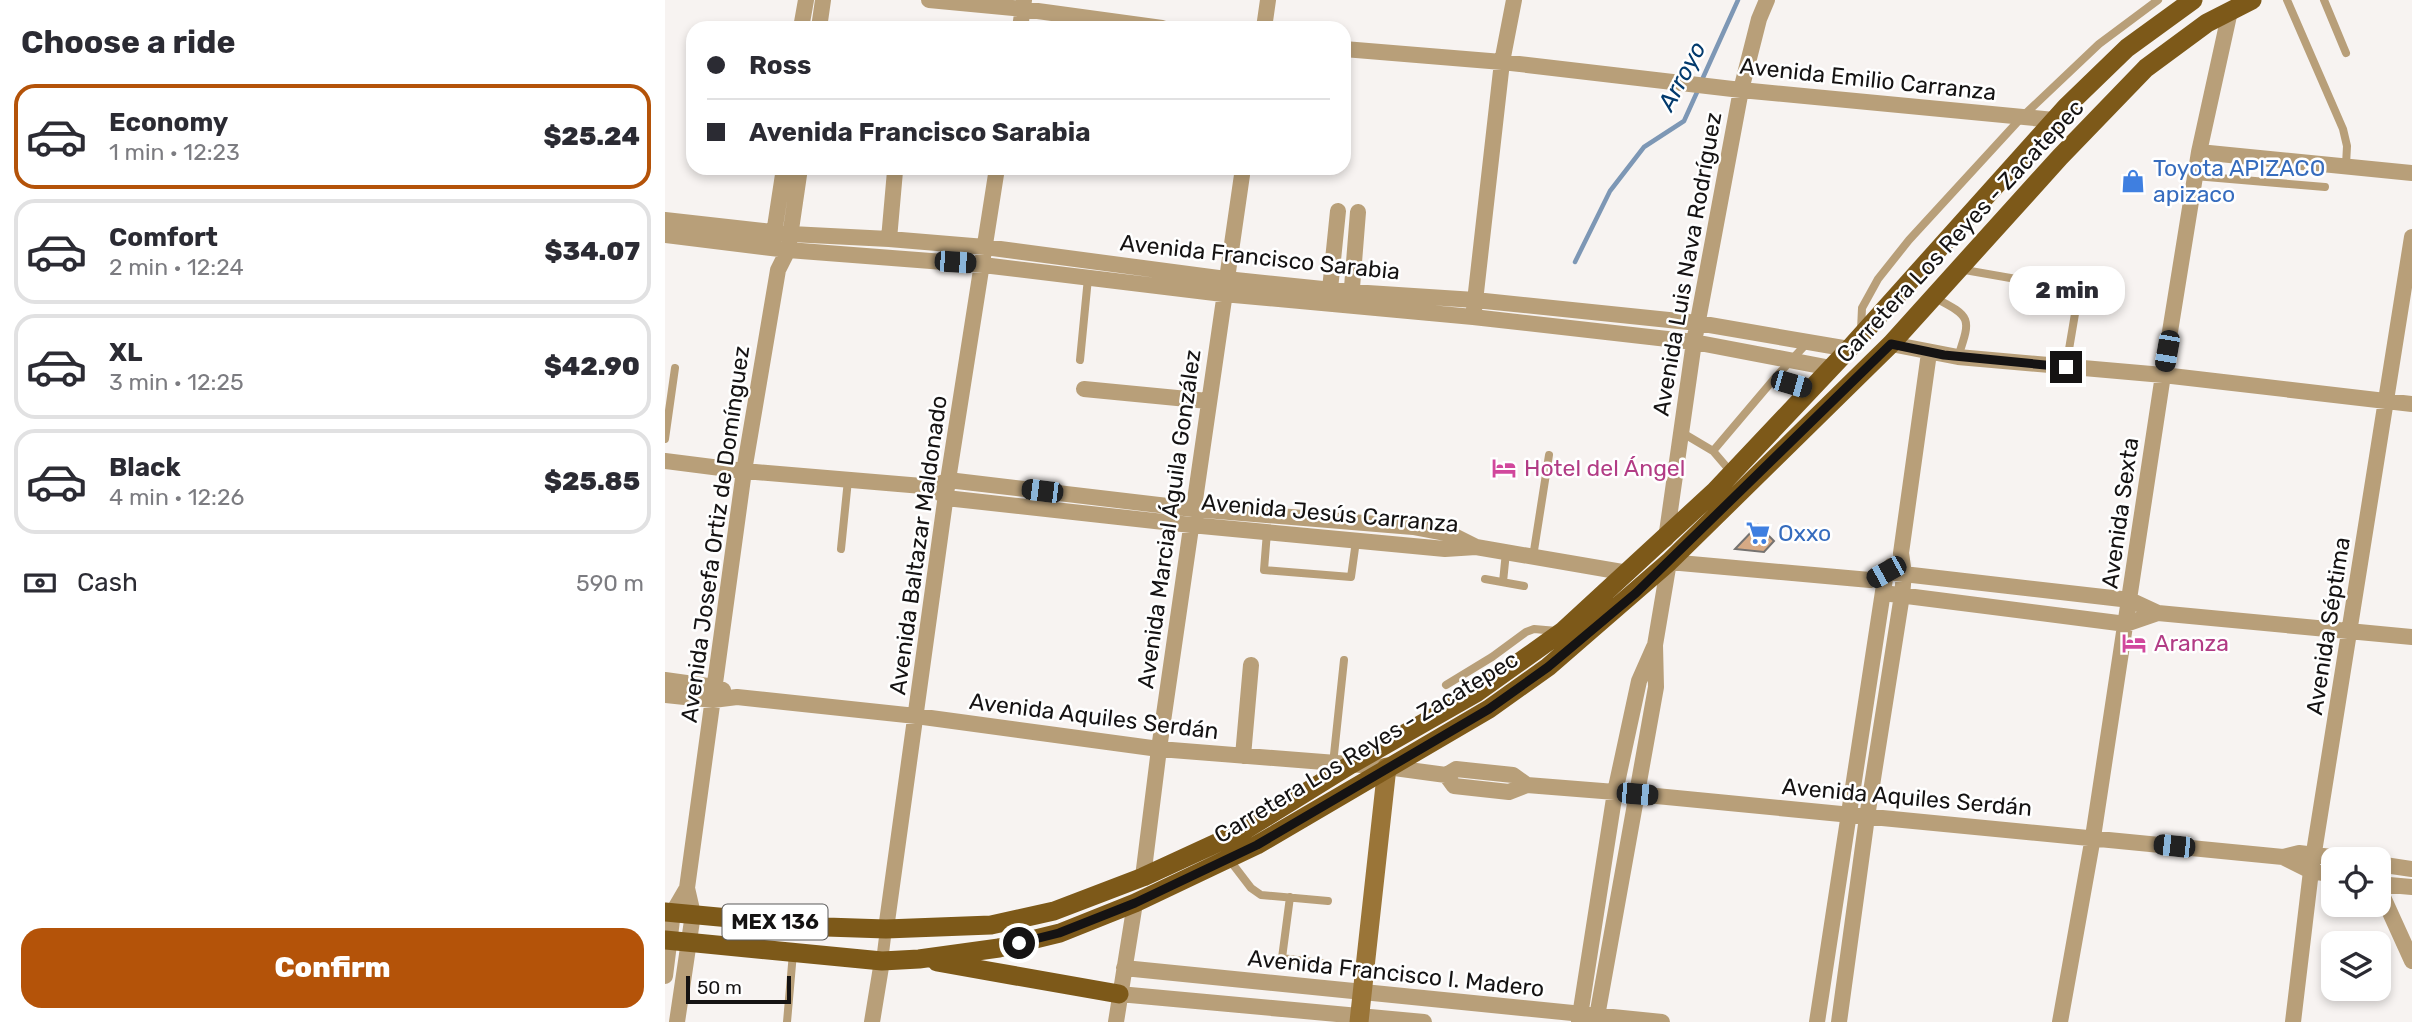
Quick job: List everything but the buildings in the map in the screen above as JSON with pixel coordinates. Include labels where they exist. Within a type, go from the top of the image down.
[{"type":"main road","name":"Carretera Los Reyes - Zacatepec","points":[[886,929],[991,925],[1054,911],[1143,877],[1245,830],[1342,764],[1476,693],[1563,631],[1666,539],[1831,368],[2054,120],[2127,48],[2193,0]]},
{"type":"main road","name":"Carretera Los Reyes - Zacatepec","points":[[882,961],[999,948],[1059,933],[1135,903],[1257,845],[1489,709],[1548,667],[1669,562],[1891,344],[2060,157],[2146,68],[2207,23],[2252,0]]},
{"type":"main road","points":[[1359,1018],[1387,767]]},
{"type":"main road","name":"MEX 136","points":[[677,913],[826,927],[886,929]]},
{"type":"main road","name":"MEX 136","points":[[667,940],[882,961]]},
{"type":"main road","points":[[919,959],[1119,993]]},
{"type":"street","points":[[802,21],[806,0]]},
{"type":"street","points":[[820,21],[823,0]]},
{"type":"street","points":[[929,0],[1023,4],[1121,21]]},
{"type":"street","points":[[1265,21],[1268,0]]},
{"type":"street","points":[[1473,317],[1502,62],[1514,0]]},
{"type":"street","name":"Avenida Luis Nava Rodríguez","points":[[1666,539],[1694,342],[1741,90],[1759,19],[1767,0]]},
{"type":"street","name":"Avenida Sexta","points":[[2060,1022],[2093,837],[2199,152],[2230,11]]},
{"type":"street","name":"Avenida Emilio Carranza","points":[[1351,49],[2054,120]]},
{"type":"street","points":[[2199,152],[2412,173]]},
{"type":"street","name":"Avenida Josefa Ortiz de Domínguez","points":[[665,976],[667,940],[687,888],[744,471],[792,175]]},
{"type":"street","points":[[889,239],[895,175]]},
{"type":"street","name":"Avenida Baltazar Maldonado","points":[[886,929],[916,716],[943,488],[983,265],[996,175]]},
{"type":"street","name":"Avenida Marcial Águila González","points":[[1143,877],[1242,175]]},
{"type":"street","points":[[1329,297],[1334,211],[1376,212]]},
{"type":"street","points":[[1351,299],[1359,212]]},
{"type":"street","name":"Avenida Francisco Sarabia","points":[[665,220],[781,241],[1088,278],[1351,299],[1473,317],[1694,342],[1831,368]]},
{"type":"street","name":"Avenida Francisco Sarabia","points":[[665,235],[781,241],[889,239],[985,247],[1224,287]]},
{"type":"street","name":"Avenida Séptima","points":[[2293,1022],[2311,871],[2412,237]]},
{"type":"street","name":"Avenida Francisco Sarabia","points":[[1351,299],[1475,300],[1699,323],[1807,342],[1855,342]]},
{"type":"street","points":[[1891,344],[1958,357],[2163,376],[2412,404]]},
{"type":"street","points":[[1839,1022],[1867,817],[1902,595],[1904,574],[1901,553],[1929,353]]},
{"type":"street","points":[[1084,389],[1208,401]]},
{"type":"street","name":"Avenida Jesús Carranza","points":[[665,461],[744,471],[943,488],[1192,517],[1413,527],[1450,534],[1476,547]]},
{"type":"street","name":"Avenida Jesús Carranza","points":[[1192,517],[1267,532],[1445,549],[1476,547],[1628,573]]},
{"type":"street","points":[[1597,1019],[1657,687],[1655,645],[1669,562],[1870,580],[1886,572],[1901,553]]},
{"type":"street","points":[[1886,572],[2130,600],[2158,613],[2412,637]]},
{"type":"street","points":[[1817,1022],[1886,572]]},
{"type":"street","points":[[1870,580],[1883,593],[2126,624],[2158,613]]},
{"type":"street","points":[[1580,1018],[1615,792],[1639,681],[1655,645]]},
{"type":"street","points":[[1875,650],[1894,652]]},
{"type":"street","points":[[1243,756],[1251,665]]},
{"type":"street","points":[[665,680],[714,694]]},
{"type":"street","points":[[665,695],[714,694]]},
{"type":"street","name":"Avenida Aquiles Serdán","points":[[714,694],[916,716],[1159,749],[1387,767],[1446,775],[1456,769],[1513,775],[1527,785],[2283,857],[2299,853],[2321,856]]},
{"type":"street","points":[[1865,708],[1884,712]]},
{"type":"street","name":"Avenida Aquiles Serdán","points":[[2283,857],[2311,871],[2321,873]]},
{"type":"street","points":[[2391,866],[2412,869]]},
{"type":"street","points":[[1116,1022],[1135,903],[1143,877]]},
{"type":"street","points":[[1837,883],[1859,885]]},
{"type":"street","points":[[2391,886],[2412,887]]},
{"type":"street","points":[[1596,909],[1617,912]]},
{"type":"street","name":"Avenida Josefa Ortiz de Domínguez","points":[[677,913],[689,943],[677,1022]]},
{"type":"street","points":[[2391,914],[2412,961]]},
{"type":"street","points":[[872,1022],[886,929]]},
{"type":"street","points":[[1829,934],[1851,935]]},
{"type":"street","name":"Avenida Francisco I. Madero","points":[[1124,968],[1489,1005],[1580,1018],[1662,1022]]},
{"type":"street","points":[[1252,1005],[1255,982]]},
{"type":"street","name":"Avenida Francisco I. Madero","points":[[1119,993],[1359,1018],[1424,1022]]},
{"type":"street","points":[[1488,1022],[1489,1005]]},
{"type":"lane","points":[[1855,342],[1862,308],[1878,279],[1909,240],[2022,117],[2099,44],[2158,0]]},
{"type":"lane","points":[[2287,0],[2343,129],[2347,146],[2346,165]]},
{"type":"lane","points":[[2324,0],[2346,53]]},
{"type":"lane","points":[[2195,176],[2325,187]]},
{"type":"lane","points":[[1958,269],[2079,290],[2066,367]]},
{"type":"lane","points":[[1080,360],[1088,278]]},
{"type":"lane","points":[[1933,296],[1957,309],[1965,317],[1968,327],[1958,357]]},
{"type":"lane","points":[[1713,452],[1807,342]]},
{"type":"lane","points":[[665,439],[675,368]]},
{"type":"lane","points":[[1774,379],[1809,389]]},
{"type":"lane","points":[[1681,432],[1713,452],[1732,473]]},
{"type":"lane","points":[[1533,556],[1549,455]]},
{"type":"lane","points":[[841,549],[848,480]]},
{"type":"lane","points":[[1267,532],[1264,569],[1276,571],[1351,577],[1356,541]]},
{"type":"lane","points":[[1503,582],[1506,552]]},
{"type":"lane","points":[[1485,579],[1524,586]]},
{"type":"lane","points":[[1446,685],[1481,665],[1526,632],[1534,629],[1563,631]]},
{"type":"lane","points":[[1342,764],[1344,660]]},
{"type":"lane","points":[[1228,858],[1251,888],[1261,894],[1328,901]]},
{"type":"lane","points":[[1290,897],[1282,958],[1327,964]]},
{"type":"lane","points":[[787,1022],[793,953]]},
{"type":"waterway","name":"Arroyo","points":[[1701,82],[1738,0]]},
{"type":"waterway","name":"Arroyo","points":[[1575,262],[1610,191],[1644,147],[1684,121],[1698,90]]},
{"type":"place","name":"Toyota APIZACO apizaco","points":[[2133,181]]},
{"type":"place","name":"Hotel del Ángel","points":[[1504,468]]},
{"type":"place","name":"Oxxo","points":[[1758,533]]},
{"type":"place","name":"Aranza","points":[[2134,643]]},
{"type":"route","points":[[1019,943],[1059,933],[1135,903],[1257,845],[1489,709],[1548,667],[1636,593],[1891,344],[1944,355],[2066,367]]}]
